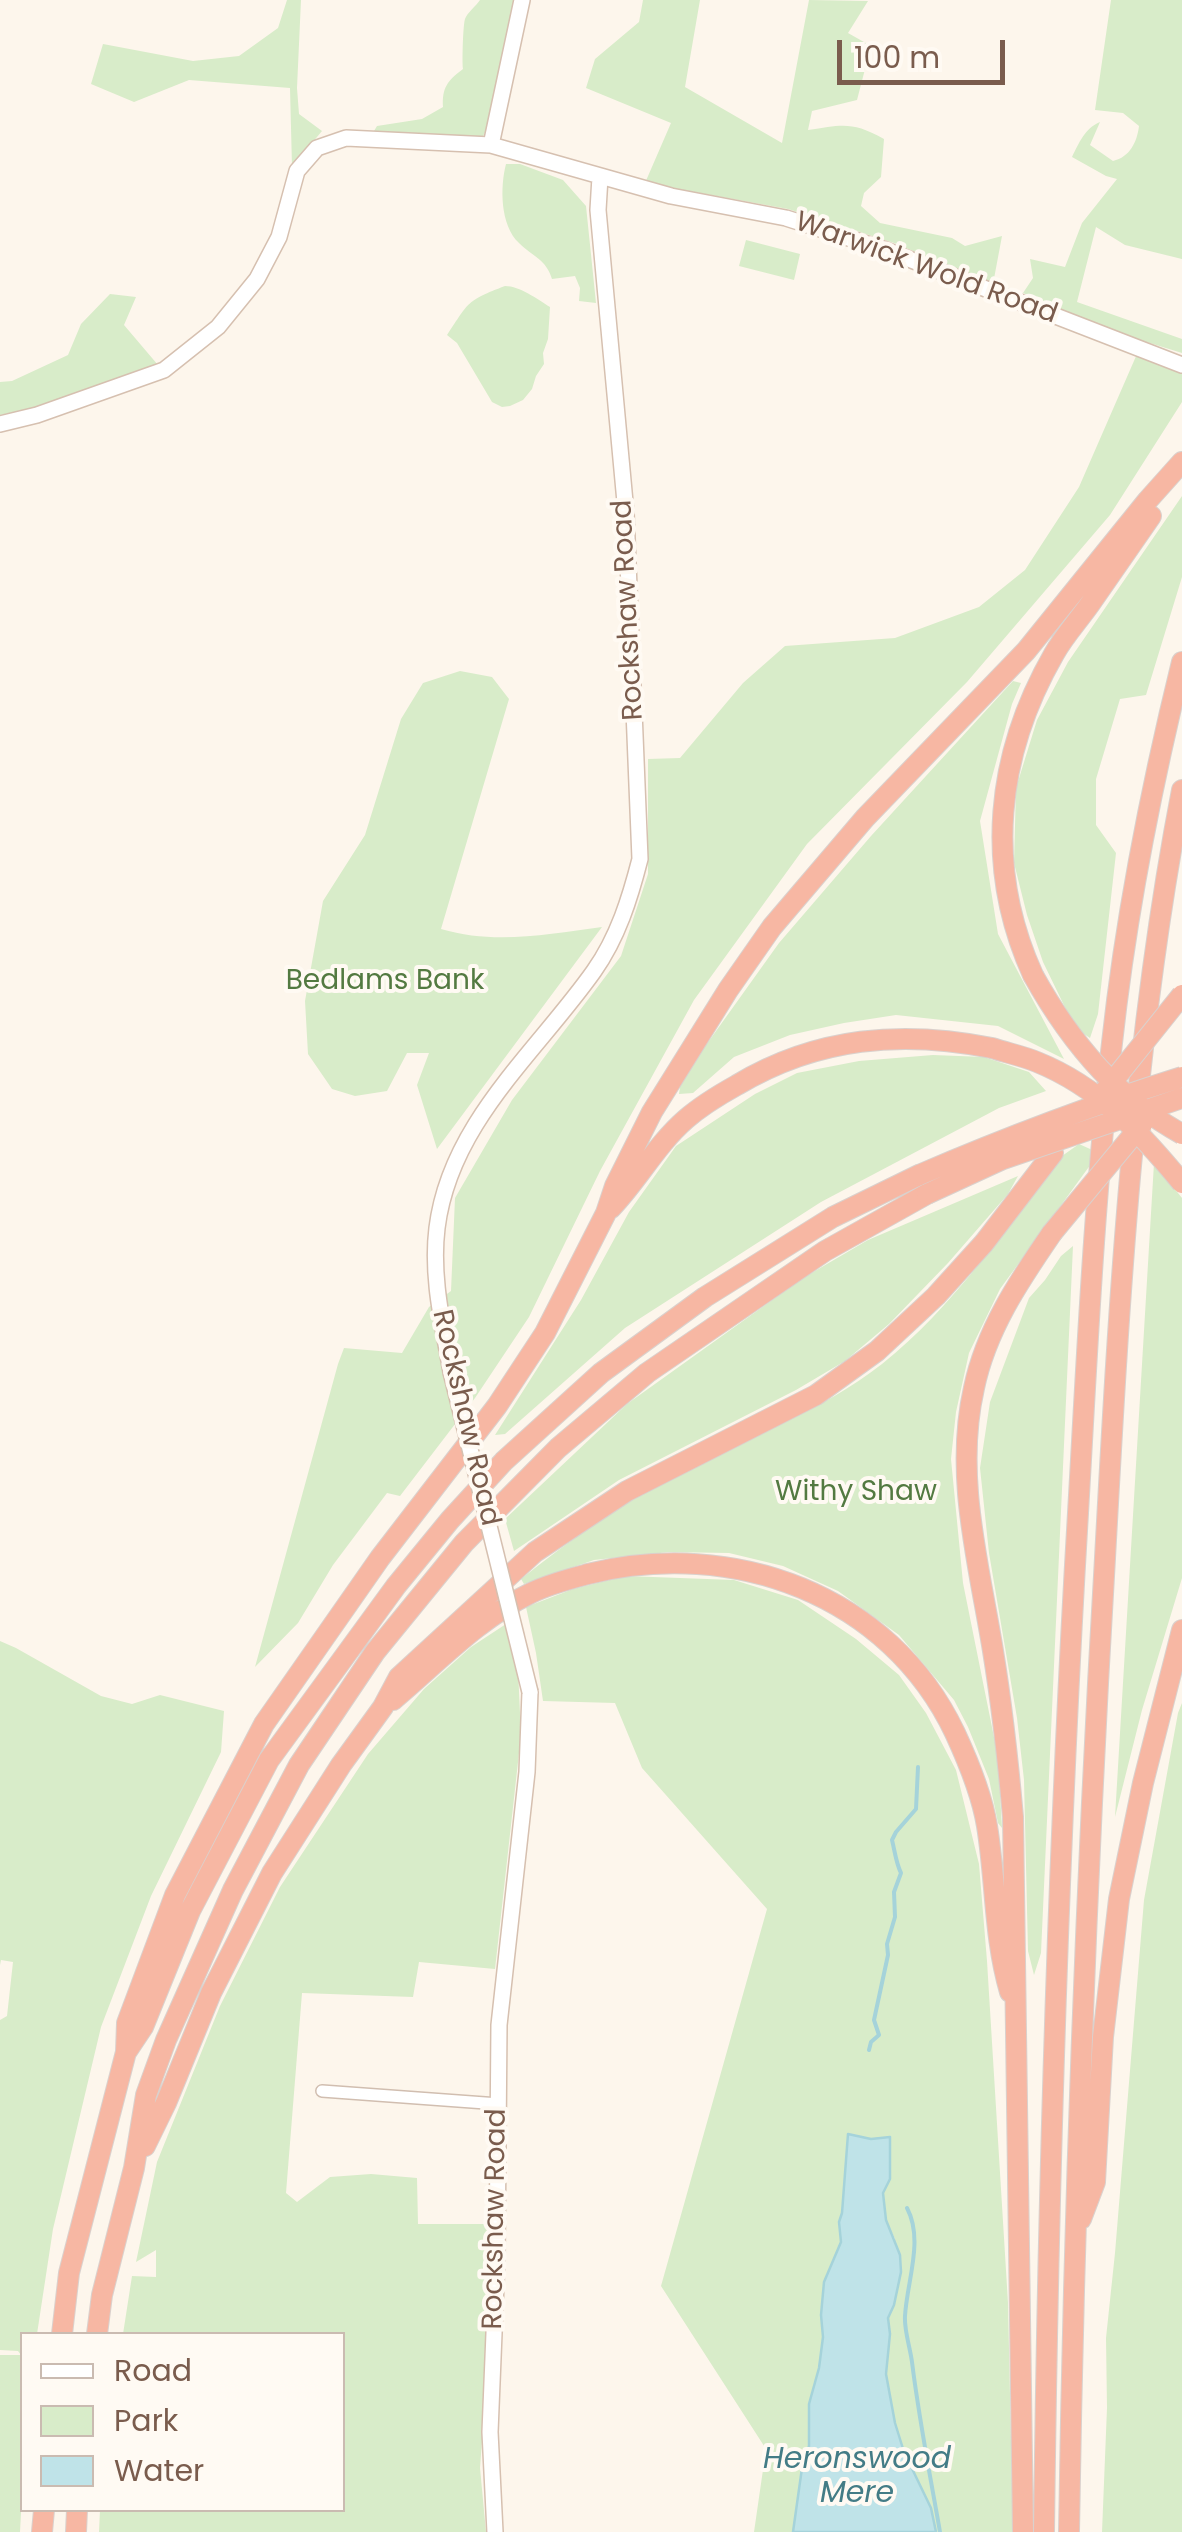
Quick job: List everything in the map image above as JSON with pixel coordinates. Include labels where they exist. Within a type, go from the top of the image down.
[{"type":"highway","points":[[1182,463],[1158,506],[1055,652],[1027,710],[1010,761],[1002,815],[1003,866],[1018,934],[1033,975],[1055,1015],[1110,1081],[1182,1134]]},
{"type":"highway","points":[[62,2332],[69,2274],[126,2052],[128,2024],[175,1895],[264,1724],[380,1558],[497,1406],[545,1333],[652,1112],[772,927],[865,818],[1026,651],[1182,463]]},
{"type":"highway","points":[[1044,2532],[1058,1930],[1075,1556],[1097,1210],[1111,1046],[1130,910],[1182,662]]},
{"type":"highway","points":[[1069,2532],[1093,1779],[1110,1472],[1131,1171],[1153,959],[1182,790]]},
{"type":"highway","points":[[134,2168],[212,1993],[272,1873],[383,1708],[399,1676],[535,1552],[628,1491],[816,1395],[877,1351],[962,1267],[1182,995]]},
{"type":"highway","points":[[606,1213],[628,1191],[664,1141],[712,1100],[761,1070],[799,1055],[868,1040],[930,1038],[992,1048],[1035,1062],[1089,1089],[1138,1130],[1182,1183]]},
{"type":"highway","points":[[97,2332],[146,2095],[166,2040],[233,1890],[299,1765],[374,1652],[464,1543],[558,1448],[647,1373],[923,1185],[1024,1131],[1182,1074]]},
{"type":"highway","points":[[1023,2532],[1012,1798],[1001,1704],[969,1514],[965,1453],[974,1385],[1002,1310],[1052,1233],[1182,1074]]},
{"type":"highway","points":[[126,2052],[142,2028],[190,1911],[269,1760],[396,1586],[450,1520],[504,1461],[601,1372],[704,1296],[817,1227],[923,1185],[1182,1098]]},
{"type":"highway","points":[[383,1708],[488,1618],[531,1593],[566,1580],[623,1566],[701,1564],[766,1574],[816,1594],[862,1621],[902,1654],[929,1688],[954,1732],[986,1824],[1002,1965],[1017,2014]]},
{"type":"highway","points":[[1076,2235],[1096,2182],[1103,2037],[1119,1899],[1142,1782],[1182,1630]]},
{"type":"street","points":[[491,144],[522,0]]},
{"type":"street","name":"Warwick Wold Road","points":[[0,424],[37,416],[164,370],[218,327],[257,279],[279,237],[297,171],[317,148],[346,138],[491,144],[671,196],[786,218],[867,244],[1182,364]]},
{"type":"street","name":"Rockshaw Road","points":[[495,2532],[490,2432],[497,2260],[499,2025],[526,1772],[530,1692],[451,1372],[437,1288],[437,1228],[450,1176],[475,1125],[507,1078],[595,970],[614,938],[640,858],[626,513],[598,210],[600,178]]},
{"type":"street","points":[[322,2091],[499,2104]]},
{"type":"green space","points":[[287,0],[301,0],[299,114],[322,131],[292,167],[290,88],[189,80],[134,102],[91,84],[103,44],[193,61],[239,56],[278,28]]},
{"type":"green space","points":[[480,0],[516,0],[488,127],[482,138],[374,131],[377,126],[422,119],[443,107],[447,85],[463,69],[465,19]]},
{"type":"green space","points":[[643,0],[700,0],[685,87],[782,143],[809,0],[868,1],[848,33],[871,46],[857,100],[812,111],[808,130],[847,126],[884,139],[881,177],[864,193],[861,206],[880,223],[952,238],[965,246],[1002,236],[993,284],[894,243],[788,209],[645,183],[671,123],[586,88],[595,59],[639,22]]},
{"type":"green space","points":[[1111,0],[1182,0],[1182,259],[1125,245],[1096,227],[1077,302],[1182,339],[1182,353],[1111,331],[1023,293],[1033,278],[1030,259],[1065,267],[1082,223],[1117,179],[1072,157],[1083,137],[1100,122],[1090,145],[1113,161],[1132,148],[1136,138],[1139,126],[1123,113],[1095,110]]},
{"type":"green space","points":[[506,164],[520,164],[563,180],[586,206],[596,303],[579,301],[580,288],[575,276],[552,279],[543,263],[513,235],[503,205]]},
{"type":"green space","points":[[746,240],[800,254],[794,280],[739,266]]},
{"type":"green space","points":[[505,286],[550,307],[544,364],[532,389],[523,400],[502,407],[492,402],[457,343],[447,335],[470,303]]},
{"type":"green space","points":[[110,294],[136,297],[124,325],[158,365],[39,407],[0,415],[0,382],[12,381],[68,355],[81,324]]},
{"type":"green space","points":[[1137,354],[1182,373],[1182,402],[1110,515],[967,682],[807,844],[694,1000],[600,1171],[529,1317],[475,1398],[400,1496],[387,1493],[333,1565],[298,1623],[255,1667],[344,1348],[402,1353],[429,1307],[451,1291],[455,1198],[512,1100],[621,956],[648,874],[648,759],[680,758],[743,683],[785,646],[895,638],[979,607],[1025,570],[1079,487]]},
{"type":"green space","points":[[1182,496],[1182,577],[1146,695],[1120,699],[1096,779],[1096,825],[1116,853],[1098,1014],[1090,1038],[1075,1028],[1043,962],[1027,915],[1014,863],[1016,788],[1037,720],[1068,662]]},
{"type":"green space","name":"Bedlams Bank","points":[[460,671],[492,677],[509,699],[441,929],[501,937],[602,927],[437,1149],[417,1085],[429,1053],[407,1053],[387,1091],[355,1096],[332,1089],[308,1054],[305,1001],[323,901],[365,835],[401,719],[423,683]]},
{"type":"green space","points":[[1013,681],[1021,683],[980,821],[998,934],[1064,1059],[998,1026],[896,1015],[790,1035],[734,1057],[693,1093],[679,1094],[681,1080],[779,943]]},
{"type":"green space","points":[[933,1055],[984,1057],[1029,1072],[1046,1091],[999,1108],[821,1202],[625,1328],[505,1434],[495,1435],[581,1300],[629,1212],[676,1146],[755,1094],[797,1073],[859,1061]]},
{"type":"green space","name":"Withy Shaw","points":[[1079,1144],[1099,1153],[1000,1289],[969,1353],[956,1412],[951,1459],[963,1583],[998,1757],[1002,1828],[989,1779],[954,1700],[899,1635],[838,1591],[783,1566],[729,1553],[669,1552],[594,1560],[524,1584],[521,1579],[540,1564],[638,1497],[809,1410],[882,1364],[956,1292],[1062,1156]]},
{"type":"green space","points":[[1154,1163],[1182,1198],[1182,1578],[1115,1817]]},
{"type":"green space","points":[[1018,1176],[1008,1194],[948,1263],[889,1324],[845,1361],[619,1480],[514,1551],[505,1519],[627,1404],[803,1278],[868,1240]]},
{"type":"green space","points":[[1073,1246],[1041,1953],[1034,1975],[1028,1951],[1024,1780],[980,1468],[990,1402],[1029,1298]]},
{"type":"green space","points":[[626,1576],[734,1580],[798,1600],[856,1639],[899,1675],[926,1713],[956,1770],[979,1864],[987,1961],[1008,2303],[1013,2532],[936,2532],[931,2508],[904,2452],[886,2374],[888,2318],[894,2305],[895,2239],[886,2220],[883,2192],[890,2179],[890,2137],[871,2139],[849,2134],[839,2222],[841,2242],[824,2283],[823,2337],[809,2404],[809,2446],[793,2532],[754,2532],[766,2449],[661,2286],[767,1909],[642,1768],[615,1703],[543,1701],[526,1607],[573,1589]]},
{"type":"green space","points":[[506,1624],[518,1669],[521,1735],[495,1969],[419,1962],[413,1997],[302,1993],[286,2193],[297,2202],[330,2177],[371,2174],[417,2178],[418,2224],[488,2224],[480,2468],[486,2532],[99,2532],[100,2512],[345,2512],[345,2332],[123,2332],[132,2276],[156,2277],[156,2250],[136,2262],[157,2162],[220,2006],[280,1887],[368,1754],[424,1689],[471,1647]]},
{"type":"green space","points":[[0,1641],[101,1696],[132,1704],[160,1695],[224,1711],[221,1752],[151,1896],[101,2027],[53,2229],[37,2332],[20,2332],[20,2354],[0,2350],[0,2020],[7,2016],[13,1962],[1,1960],[0,1965]]},
{"type":"green space","points":[[1182,1703],[1182,2532],[1102,2532],[1106,2338],[1144,1900]]},
{"type":"green space","points":[[0,2355],[20,2355],[20,2532],[0,2532]]},
{"type":"water","name":"Heronswood Mere","points":[[848,2134],[871,2139],[890,2137],[890,2179],[883,2193],[886,2220],[900,2255],[901,2272],[888,2318],[886,2374],[904,2452],[931,2508],[936,2532],[793,2532],[809,2446],[809,2404],[823,2337],[824,2282],[841,2242],[839,2222]]},
{"type":"waterway","points":[[869,2050],[879,2035],[874,2020],[895,1917],[894,1892],[901,1873],[892,1840],[916,1809],[918,1767]]},
{"type":"waterway","points":[[907,2208],[914,2247],[905,2327],[940,2532]]}]
